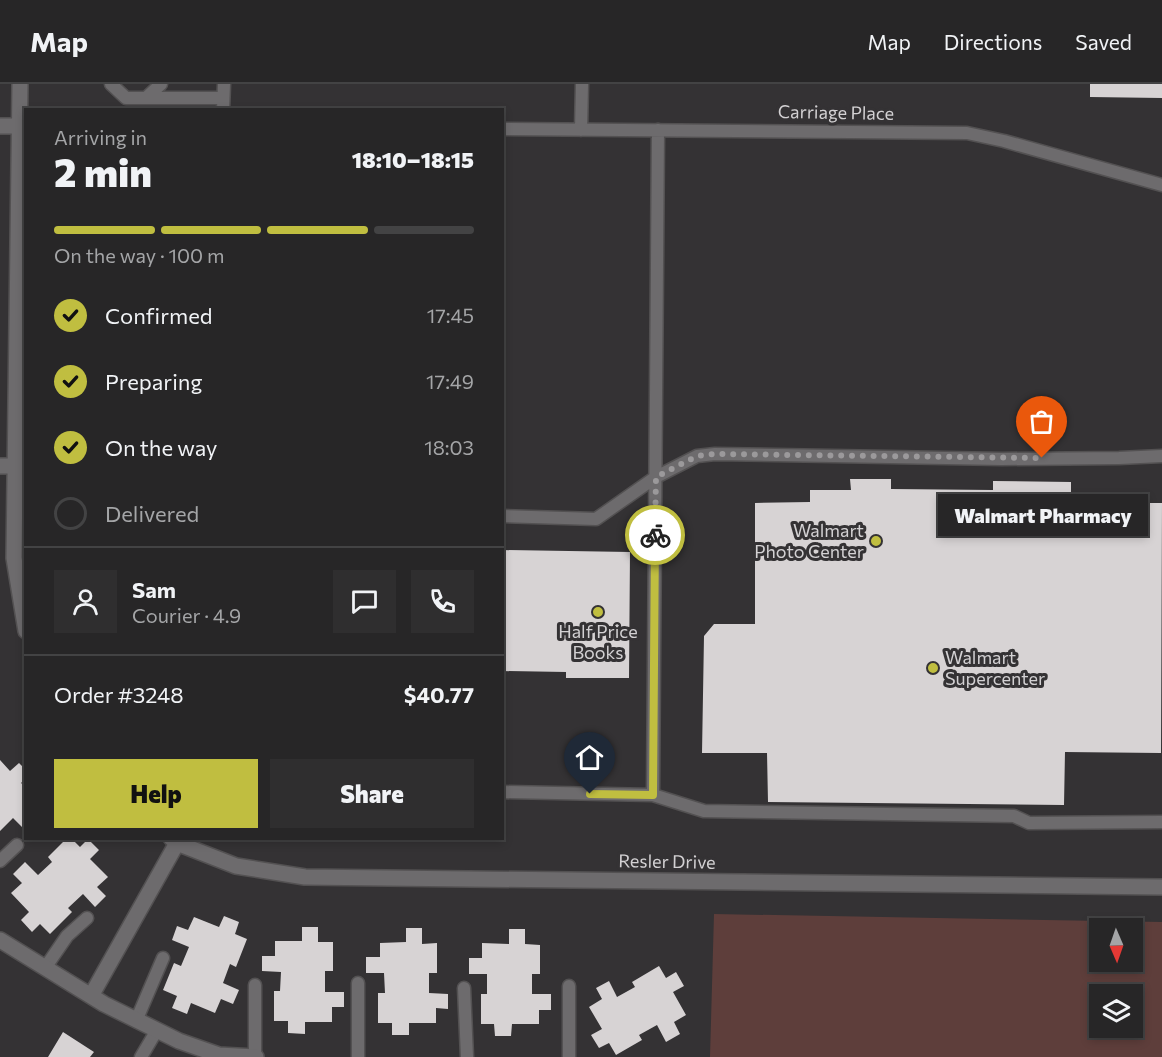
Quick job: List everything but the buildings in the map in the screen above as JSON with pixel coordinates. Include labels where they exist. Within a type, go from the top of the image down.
[{"type":"street","points":[[20,84],[23,126],[16,466],[21,495],[14,558],[24,617]]},
{"type":"street","points":[[0,126],[23,126]]},
{"type":"street","points":[[0,466],[16,466]]},
{"type":"street","points":[[91,996],[174,841]]},
{"type":"street","name":"Resler Drive","points":[[174,841],[236,866],[306,877],[1162,887]]},
{"type":"street","points":[[0,940],[104,1005],[179,1041],[219,1055],[256,1057]]},
{"type":"lane","points":[[111,84],[126,104],[146,98],[223,104],[224,84]]},
{"type":"lane","points":[[146,98],[161,84]]},
{"type":"lane","points":[[581,129],[582,84]]},
{"type":"lane","name":"Carriage Place","points":[[504,129],[967,133],[1004,141],[1162,185]]},
{"type":"lane","points":[[653,795],[658,130]]},
{"type":"lane","points":[[504,516],[596,519],[656,477],[697,456],[715,454],[1002,459],[1162,456]]},
{"type":"lane","points":[[504,792],[653,795],[704,811],[1014,816],[1029,823],[1162,822]]},
{"type":"lane","points":[[0,861],[17,845]]},
{"type":"lane","points":[[45,968],[67,936],[87,918]]},
{"type":"lane","points":[[136,1021],[163,958]]},
{"type":"lane","points":[[358,983],[358,1057]]},
{"type":"lane","points":[[255,985],[256,1057]]},
{"type":"lane","points":[[568,1057],[569,986]]},
{"type":"lane","points":[[464,988],[467,1057]]},
{"type":"lane","points":[[141,1057],[157,1030]]},
{"type":"shaded area","points":[[714,914],[1089,921],[1089,972],[1143,972],[1143,922],[1162,922],[1162,1057],[710,1057]]},
{"type":"way so far","points":[[655,535],[656,477],[697,456],[715,454],[1042,458]]},
{"type":"place","name":"Walmart Pharmacy","points":[[1042,458]]},
{"type":"place","name":"Walmart Photo Center","points":[[876,541]]},
{"type":"place","name":"Half Price Books","points":[[598,612]]},
{"type":"place","name":"Walmart Supercenter","points":[[933,668]]},
{"type":"route","points":[[590,794],[653,795],[655,535]]}]
